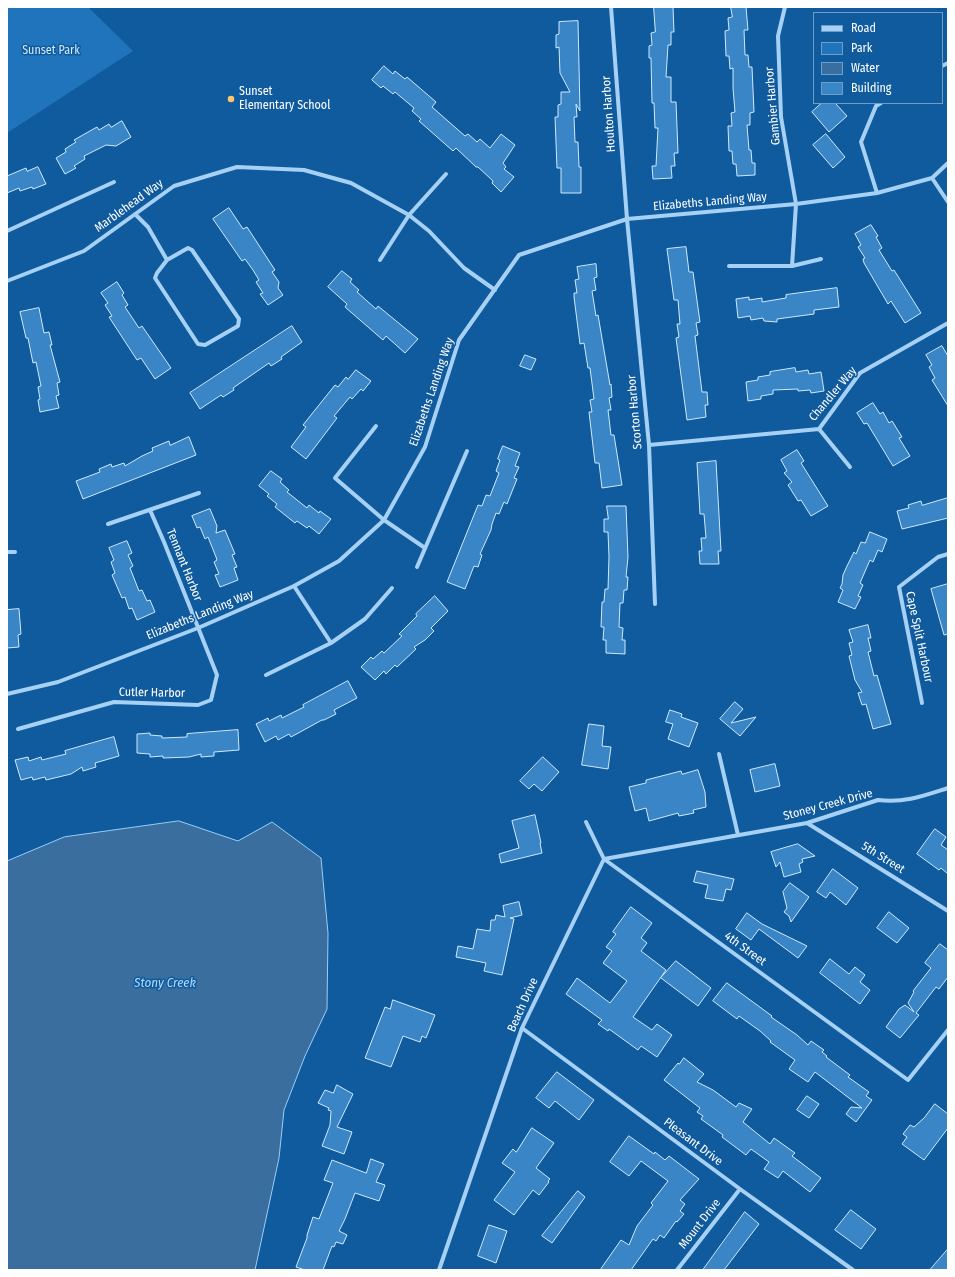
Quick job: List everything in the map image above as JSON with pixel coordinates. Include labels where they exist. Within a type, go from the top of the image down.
[{"type":"street","name":"Houlton Harbor","points":[[611,7],[627,219]]},
{"type":"street","name":"Gambier Harbor","points":[[785,7],[778,36],[781,116],[796,204],[792,266]]},
{"type":"street","points":[[877,193],[861,142],[876,106],[879,104]]},
{"type":"street","name":"Elizabeths Landing Way","points":[[7,694],[58,682],[198,628],[294,586],[339,561],[384,520],[425,447],[458,340],[520,255],[627,219],[796,204],[877,193],[932,178],[948,163]]},
{"type":"street","name":"Marblehead Way","points":[[7,281],[84,251],[174,186],[237,167],[304,170],[351,183],[409,215],[430,231],[464,268],[495,290]]},
{"type":"street","points":[[380,260],[409,215],[446,174]]},
{"type":"street","points":[[932,178],[948,202]]},
{"type":"street","points":[[7,231],[114,182]]},
{"type":"street","points":[[135,214],[148,227],[167,260]]},
{"type":"street","name":"Scorton Harbor","points":[[627,219],[649,445],[654,604]]},
{"type":"street","points":[[188,248],[192,250],[239,319],[238,326],[204,345],[198,344],[155,278],[167,260],[188,248]]},
{"type":"street","points":[[729,266],[792,266],[821,259]]},
{"type":"street","name":"Chandler Way","points":[[649,445],[820,429],[860,373],[948,323]]},
{"type":"street","points":[[376,426],[335,478],[384,520],[425,548]]},
{"type":"street","points":[[820,429],[850,467]]},
{"type":"street","points":[[417,567],[467,451]]},
{"type":"street","points":[[108,524],[199,493]]},
{"type":"street","name":"Tennant Harbor","points":[[150,510],[198,628]]},
{"type":"street","points":[[7,552],[15,552]]},
{"type":"street","name":"Cape Split Harbour","points":[[922,703],[898,587],[938,556],[948,554]]},
{"type":"street","points":[[294,586],[331,644]]},
{"type":"street","points":[[266,675],[331,644],[365,619],[392,588]]},
{"type":"street","name":"Cutler Harbor","points":[[18,729],[114,702],[198,704],[211,700],[217,675],[198,628]]},
{"type":"street","points":[[719,754],[738,835]]},
{"type":"street","name":"Stoney Creek Drive","points":[[604,859],[807,823],[878,800],[890,801],[915,799],[948,788]]},
{"type":"street","name":"4th Street","points":[[586,822],[604,859],[908,1080],[948,1030]]},
{"type":"street","name":"5th Street","points":[[807,823],[948,910]]},
{"type":"street","name":"Beach Drive","points":[[439,1270],[522,1028],[604,859]]},
{"type":"street","name":"Pleasant Drive","points":[[522,1028],[740,1189],[853,1270]]},
{"type":"street","name":"Mount Drive","points":[[677,1270],[740,1189]]},
{"type":"green space","name":"Sunset Park","points":[[7,7],[88,7],[133,51],[7,133]]},
{"type":"water","name":"Stony Creek","points":[[179,821],[238,841],[272,822],[321,858],[328,933],[327,1009],[305,1056],[284,1110],[279,1158],[255,1270],[7,1270],[7,861],[64,837]]},
{"type":"building","points":[[654,7],[673,7],[674,32],[671,32],[671,45],[668,45],[666,77],[671,77],[671,102],[676,102],[678,153],[674,153],[675,166],[671,166],[672,178],[653,179],[652,166],[656,166],[658,128],[655,128],[654,103],[652,103],[651,58],[649,58],[649,46],[652,45],[651,33],[655,32]]},
{"type":"building","points":[[731,7],[746,7],[748,30],[744,30],[745,55],[748,55],[749,67],[752,67],[754,112],[750,113],[750,125],[747,125],[749,150],[751,150],[752,163],[755,163],[755,175],[737,176],[736,164],[733,164],[732,151],[729,151],[728,126],[732,126],[731,113],[735,112],[733,68],[730,69],[729,56],[726,56],[725,31],[729,30],[728,18],[732,17]]},
{"type":"building","points":[[578,21],[580,111],[576,104],[577,117],[574,117],[575,142],[578,142],[579,167],[581,167],[581,193],[561,193],[561,168],[557,168],[555,117],[558,117],[558,105],[561,104],[561,92],[570,92],[560,73],[559,47],[556,48],[556,35],[559,34],[559,22]]},
{"type":"building","points":[[384,66],[393,74],[395,71],[405,79],[407,77],[436,102],[432,107],[465,136],[468,134],[477,142],[480,139],[490,148],[501,134],[515,145],[503,163],[506,167],[504,169],[514,177],[501,192],[492,183],[493,181],[478,167],[476,167],[456,148],[453,151],[419,121],[421,119],[412,111],[414,108],[395,92],[393,94],[383,86],[381,88],[372,80]]},
{"type":"building","points":[[821,104],[836,104],[847,116],[829,132],[812,112]]},
{"type":"building","points":[[122,121],[131,137],[116,146],[106,145],[84,156],[85,159],[74,166],[76,168],[65,174],[56,158],[66,152],[65,149],[76,142],[74,140],[97,127],[99,130],[109,124],[111,127]]},
{"type":"building","points":[[826,134],[845,157],[833,168],[813,145]]},
{"type":"building","points":[[38,167],[46,184],[33,189],[32,187],[20,191],[19,188],[7,193],[7,176],[26,168],[27,171]]},
{"type":"building","points":[[229,208],[243,229],[247,227],[275,270],[272,272],[279,282],[278,288],[283,295],[268,305],[260,294],[263,293],[256,282],[259,280],[253,270],[245,259],[242,261],[213,219]]},
{"type":"building","points":[[871,225],[878,236],[876,237],[882,248],[879,250],[892,271],[894,270],[921,313],[905,323],[891,301],[888,304],[864,263],[863,259],[865,258],[858,247],[861,245],[855,234]]},
{"type":"building","points":[[686,247],[689,272],[693,272],[700,322],[696,323],[698,335],[695,336],[702,392],[707,392],[708,405],[705,405],[706,417],[687,420],[676,338],[679,337],[677,324],[680,324],[678,300],[674,300],[667,249]]},
{"type":"building","points":[[596,264],[597,277],[594,278],[596,290],[592,291],[596,316],[598,315],[610,385],[611,384],[612,397],[609,398],[611,410],[608,410],[611,435],[614,435],[622,485],[602,488],[599,463],[595,463],[589,412],[592,412],[590,400],[594,399],[590,368],[588,368],[584,343],[580,344],[574,297],[574,293],[577,293],[575,280],[579,279],[577,267]]},
{"type":"building","points":[[342,271],[352,279],[350,282],[359,290],[357,292],[376,309],[378,306],[418,339],[405,353],[386,336],[383,340],[345,307],[347,304],[328,287]]},
{"type":"building","points":[[117,282],[124,293],[122,295],[128,305],[125,307],[139,328],[142,326],[171,368],[155,379],[141,358],[137,360],[109,317],[112,316],[105,305],[108,303],[101,293]]},
{"type":"building","points":[[837,288],[839,307],[814,310],[814,314],[777,319],[777,322],[764,321],[763,318],[751,320],[750,316],[738,318],[736,299],[749,297],[749,300],[762,298],[762,302],[786,298],[786,295]]},
{"type":"building","points":[[39,308],[44,333],[49,332],[52,345],[50,345],[60,382],[57,383],[59,395],[56,396],[59,408],[40,412],[38,387],[41,386],[36,362],[33,363],[28,338],[26,338],[20,312]]},
{"type":"building","points":[[292,326],[302,342],[281,357],[282,359],[271,366],[269,363],[233,388],[234,390],[223,397],[221,395],[200,409],[190,393]]},
{"type":"building","points":[[942,346],[948,356],[948,406],[932,380],[935,378],[929,367],[932,365],[926,355]]},
{"type":"building","points":[[525,355],[536,359],[531,370],[520,366]]},
{"type":"building","points":[[795,368],[796,372],[808,370],[809,374],[821,372],[824,391],[811,393],[810,390],[798,391],[798,389],[773,390],[773,394],[761,396],[761,399],[748,401],[746,382],[758,380],[758,377],[770,375],[770,372]]},
{"type":"building","points":[[356,370],[371,381],[363,391],[361,389],[352,399],[350,397],[334,416],[337,418],[306,459],[291,447],[306,427],[303,425],[335,385],[338,387],[346,377],[348,379]]},
{"type":"building","points":[[873,403],[880,414],[883,412],[889,423],[892,421],[902,437],[899,438],[910,456],[893,466],[867,423],[864,424],[857,413]]},
{"type":"building","points":[[189,437],[196,455],[83,499],[76,481],[100,472],[99,469],[111,464],[112,467],[124,463],[125,466],[153,451],[152,448],[169,441],[170,445]]},
{"type":"building","points":[[503,446],[520,453],[515,466],[519,467],[514,478],[517,479],[507,504],[504,502],[499,514],[496,513],[491,530],[480,554],[482,555],[478,567],[474,566],[465,589],[447,582],[478,505],[482,506],[486,495],[490,496],[499,473],[496,471],[500,460],[498,459]]},
{"type":"building","points":[[797,450],[804,461],[801,463],[828,506],[811,516],[801,500],[798,501],[788,485],[792,482],[784,473],[787,471],[781,460]]},
{"type":"building","points":[[716,461],[721,551],[718,551],[719,564],[700,564],[699,551],[702,551],[701,538],[706,538],[704,514],[700,514],[697,463]]},
{"type":"building","points":[[271,471],[282,479],[280,482],[289,490],[287,492],[307,508],[309,505],[319,513],[320,511],[331,519],[319,534],[309,526],[307,528],[297,521],[295,523],[275,507],[277,504],[267,496],[269,494],[259,486]]},
{"type":"building","points":[[948,498],[948,518],[902,529],[897,511],[909,508],[908,505],[921,501],[922,505]]},
{"type":"building","points":[[607,506],[626,506],[628,557],[626,577],[628,577],[627,590],[624,590],[623,603],[620,603],[619,627],[623,628],[622,640],[625,640],[625,654],[606,653],[606,640],[603,640],[604,627],[601,627],[602,602],[604,602],[605,589],[608,589],[608,532],[604,532],[604,519],[608,519]]},
{"type":"building","points":[[210,509],[217,526],[216,533],[225,530],[235,554],[232,555],[237,567],[234,568],[238,580],[220,587],[215,575],[219,574],[214,562],[217,560],[216,557],[208,537],[205,539],[200,527],[197,528],[192,516]]},
{"type":"building","points":[[870,532],[887,539],[882,552],[878,550],[873,562],[870,560],[860,583],[863,585],[858,596],[861,597],[855,609],[838,602],[843,590],[840,588],[843,575],[854,552],[856,554],[861,542],[865,543]]},
{"type":"building","points":[[127,541],[132,553],[128,555],[133,566],[130,568],[139,591],[142,590],[147,601],[150,600],[155,612],[137,620],[132,608],[129,609],[125,597],[122,598],[112,575],[115,573],[111,562],[114,560],[109,548]]},
{"type":"building","points":[[948,584],[948,634],[944,635],[931,589]]},
{"type":"building","points":[[435,596],[448,611],[431,628],[434,631],[425,640],[414,647],[416,649],[397,667],[395,665],[386,674],[384,671],[375,680],[361,667],[371,657],[373,659],[382,651],[384,653],[402,636],[399,634],[417,616],[416,614]]},
{"type":"building","points":[[19,609],[21,634],[18,635],[19,647],[7,648],[7,610]]},
{"type":"building","points":[[868,625],[871,638],[868,638],[871,651],[868,652],[874,676],[877,675],[891,724],[873,729],[866,704],[862,705],[858,693],[862,692],[855,680],[849,656],[852,655],[849,643],[853,642],[849,630]]},
{"type":"building","points":[[348,681],[357,698],[334,710],[336,714],[291,737],[289,734],[278,740],[276,736],[265,742],[256,724],[268,718],[269,721],[281,715],[282,718]]},
{"type":"building","points":[[735,702],[743,709],[731,723],[756,717],[740,736],[720,719]]},
{"type":"building","points":[[670,710],[682,714],[681,717],[698,723],[689,747],[668,739],[673,724],[666,722]]},
{"type":"building","points":[[589,724],[604,726],[602,746],[611,747],[608,769],[582,765]]},
{"type":"building","points":[[238,730],[239,750],[214,752],[214,756],[201,757],[201,754],[189,757],[163,758],[163,756],[150,757],[150,754],[137,753],[137,734],[150,733],[150,735],[162,736],[162,738],[187,737],[187,734]]},
{"type":"building","points":[[114,737],[119,756],[95,763],[96,767],[83,771],[82,767],[71,774],[46,780],[45,777],[33,780],[32,777],[21,780],[15,760],[28,757],[29,761],[41,757],[42,760],[66,754],[65,751]]},
{"type":"building","points":[[543,757],[559,772],[542,791],[534,784],[529,789],[520,781]]},
{"type":"building","points":[[775,764],[780,786],[755,792],[750,770]]},
{"type":"building","points":[[698,770],[705,792],[706,807],[693,810],[694,813],[679,816],[678,813],[649,821],[646,808],[635,811],[629,787],[646,783],[646,780],[681,771],[682,774]]},
{"type":"building","points":[[535,815],[542,853],[501,863],[499,854],[519,848],[512,821]]},
{"type":"building","points":[[935,829],[946,837],[941,845],[948,850],[948,874],[941,868],[939,870],[917,854]]},
{"type":"building","points":[[798,844],[815,856],[802,859],[803,862],[799,864],[801,872],[784,877],[780,862],[776,867],[771,852]]},
{"type":"building","points":[[833,869],[858,888],[846,905],[830,892],[826,898],[817,892]]},
{"type":"building","points":[[697,871],[734,879],[731,890],[726,889],[723,901],[705,898],[708,885],[694,882]]},
{"type":"building","points":[[790,883],[809,897],[791,922],[789,916],[784,912],[787,908],[783,892]]},
{"type":"building","points":[[519,902],[522,915],[510,918],[514,919],[502,975],[484,971],[486,963],[456,957],[458,946],[473,949],[477,929],[490,931],[491,920],[495,920],[496,915],[505,917],[503,906]]},
{"type":"building","points":[[631,907],[652,923],[641,938],[647,943],[641,951],[666,970],[633,1017],[652,1030],[657,1024],[672,1035],[657,1057],[641,1046],[638,1050],[609,1029],[608,1031],[598,1024],[602,1020],[566,994],[577,978],[610,1003],[627,981],[603,963],[612,951],[606,947],[616,934],[613,932]]},
{"type":"building","points":[[889,912],[909,928],[897,943],[877,928]]},
{"type":"building","points":[[747,913],[762,924],[807,946],[798,958],[759,929],[751,940],[736,929]]},
{"type":"building","points":[[940,944],[948,950],[948,977],[939,989],[936,987],[916,1013],[919,1015],[900,1038],[886,1027],[899,1009],[905,1005],[914,1012],[908,1003],[914,992],[913,991],[931,968],[925,963]]},
{"type":"building","points":[[830,959],[849,974],[855,967],[865,975],[860,982],[870,990],[860,1004],[820,973]]},
{"type":"building","points":[[676,961],[711,988],[698,1006],[661,978]]},
{"type":"building","points":[[727,983],[797,1035],[808,1045],[811,1041],[824,1050],[822,1052],[827,1056],[826,1057],[850,1075],[848,1077],[869,1092],[866,1096],[872,1100],[856,1122],[846,1114],[851,1107],[862,1108],[815,1072],[808,1082],[789,1069],[795,1060],[770,1042],[771,1041],[760,1031],[739,1016],[737,1019],[713,1001]]},
{"type":"building","points":[[393,1000],[435,1015],[426,1038],[422,1036],[420,1042],[403,1036],[391,1067],[365,1058],[385,1007],[390,1009]]},
{"type":"building","points":[[684,1058],[704,1074],[697,1082],[713,1090],[736,1107],[739,1103],[752,1109],[743,1122],[770,1144],[774,1138],[795,1153],[792,1156],[821,1178],[810,1192],[783,1171],[778,1178],[764,1169],[769,1162],[751,1149],[746,1155],[722,1137],[723,1135],[701,1119],[703,1116],[697,1112],[700,1108],[664,1080]]},
{"type":"building","points":[[557,1072],[594,1100],[579,1120],[555,1101],[549,1108],[536,1098]]},
{"type":"building","points":[[337,1085],[353,1094],[337,1127],[352,1132],[344,1154],[322,1146],[330,1125],[331,1111],[328,1110],[329,1108],[318,1103],[325,1090],[333,1093]]},
{"type":"building","points":[[807,1096],[819,1104],[809,1118],[797,1110]]},
{"type":"building","points":[[935,1104],[948,1114],[948,1128],[924,1160],[902,1144],[907,1137],[903,1134],[910,1125],[914,1127],[924,1118]]},
{"type":"building","points":[[532,1128],[554,1143],[536,1168],[550,1179],[539,1195],[533,1190],[514,1215],[494,1200],[515,1172],[502,1163],[513,1149],[516,1152]]},
{"type":"building","points":[[629,1136],[665,1160],[669,1156],[699,1179],[680,1200],[685,1204],[680,1211],[684,1214],[677,1222],[676,1221],[664,1238],[660,1235],[656,1241],[653,1239],[631,1270],[600,1270],[621,1240],[629,1245],[637,1226],[653,1205],[651,1203],[668,1181],[641,1161],[629,1176],[610,1162]]},
{"type":"building","points":[[371,1159],[384,1164],[376,1182],[385,1185],[379,1201],[355,1193],[339,1231],[347,1235],[343,1244],[336,1242],[334,1247],[332,1246],[323,1270],[305,1270],[296,1267],[313,1217],[319,1219],[333,1183],[324,1180],[332,1160],[366,1173]]},
{"type":"building","points":[[578,1191],[585,1197],[552,1243],[542,1236]]},
{"type":"building","points":[[851,1210],[876,1229],[861,1249],[835,1230]]},
{"type":"building","points":[[745,1212],[759,1224],[724,1270],[703,1270]]},
{"type":"building","points":[[489,1225],[507,1231],[496,1263],[478,1256]]},
{"type":"building","points":[[948,1249],[948,1270],[930,1270]]},
{"type":"place","name":"Sunset Elementary School","points":[[231,99]]}]
